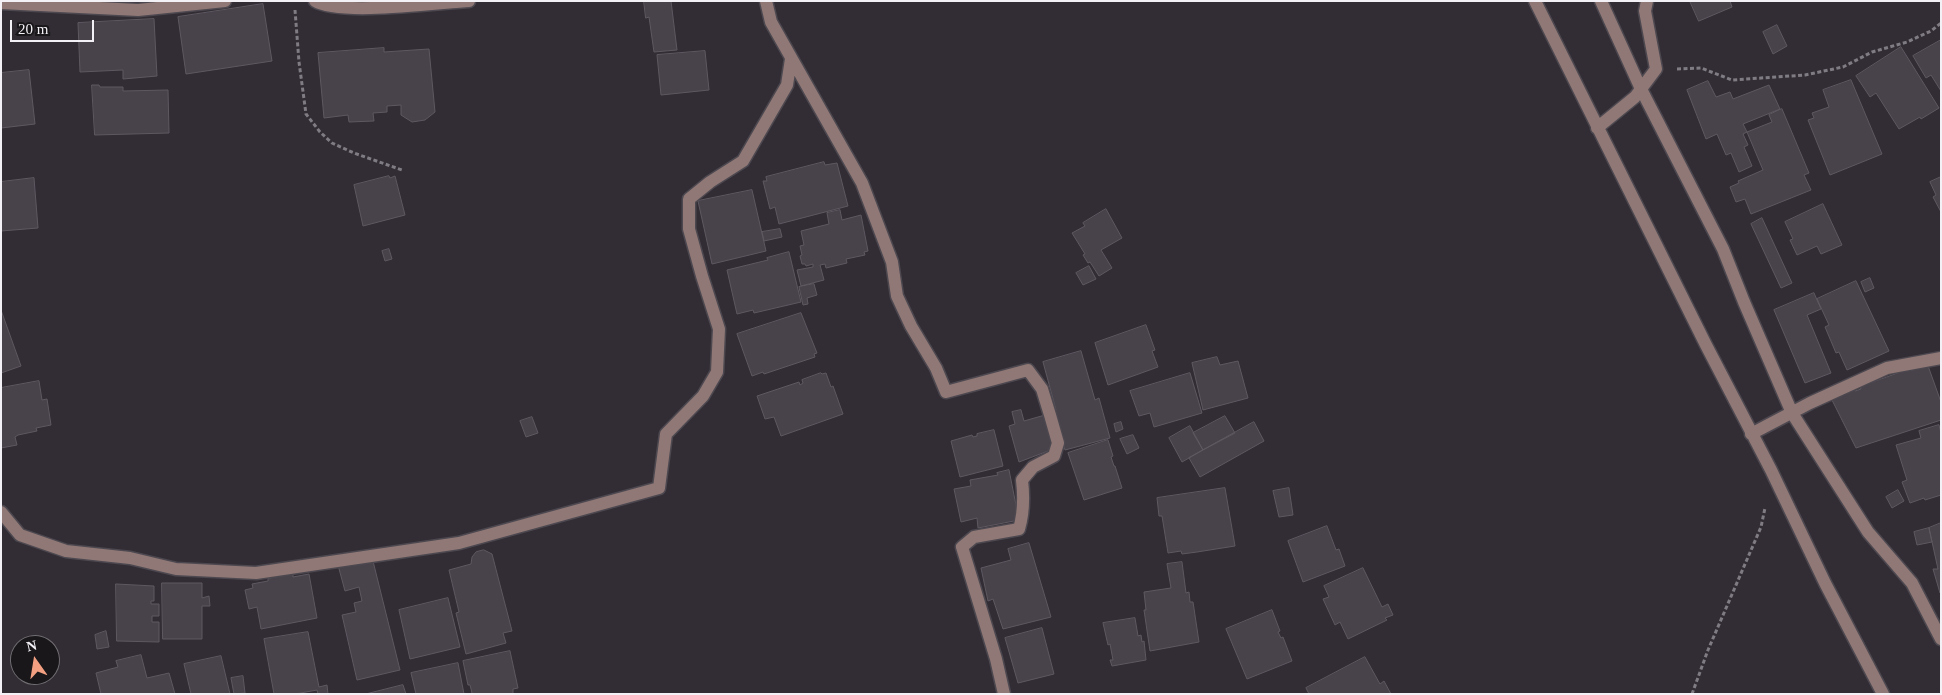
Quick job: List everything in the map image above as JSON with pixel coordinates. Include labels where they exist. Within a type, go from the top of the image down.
[{"type":"street","points":[[1,3],[138,10],[225,1]]},
{"type":"street","points":[[315,1],[320,4],[351,9],[469,1]]},
{"type":"street","points":[[766,1],[771,22],[791,60],[862,183],[892,262],[897,296],[911,326],[936,368],[946,392],[1028,370],[1042,389],[1058,443],[1054,456],[1033,467],[1022,480],[1024,496],[1023,518],[1019,529],[974,537],[962,547],[996,659],[1004,694]]},
{"type":"street","points":[[1535,1],[1751,434],[1771,470],[1825,583],[1883,694]]},
{"type":"street","points":[[1601,1],[1642,89],[1723,249],[1792,413],[1868,532],[1912,583],[1941,639]]},
{"type":"street","points":[[1598,128],[1635,97],[1656,69],[1646,11],[1647,1]]},
{"type":"street","points":[[1,512],[20,535],[66,551],[130,558],[176,569],[256,573],[459,543],[659,488],[666,434],[704,396],[718,372],[719,329],[689,229],[689,199],[710,182],[744,161],[788,85],[791,60]]},
{"type":"street","points":[[1751,434],[1887,368],[1941,358]]},
{"type":"path","points":[[295,1],[299,62],[306,114],[320,132],[332,143],[402,170]]},
{"type":"path","points":[[1656,69],[1701,68],[1732,80],[1805,75],[1843,68],[1872,52],[1907,42],[1931,31],[1941,24]]},
{"type":"path","points":[[1692,694],[1708,650],[1761,527],[1771,470]]},
{"type":"building","points":[[644,1],[671,1],[677,50],[654,52],[649,17],[646,18]]},
{"type":"building","points":[[1690,1],[1730,1],[1732,7],[1699,21]]},
{"type":"building","points":[[263,4],[272,61],[186,74],[178,17]]},
{"type":"building","points":[[154,19],[157,76],[123,79],[123,70],[80,72],[78,23]]},
{"type":"building","points":[[1777,25],[1787,46],[1773,54],[1763,32]]},
{"type":"building","points":[[1941,40],[1941,91],[1931,75],[1926,78],[1913,56]]},
{"type":"building","points":[[1901,47],[1939,108],[1899,129],[1876,93],[1870,97],[1856,76]]},
{"type":"building","points":[[384,48],[384,52],[429,49],[435,112],[425,120],[412,122],[401,115],[401,105],[387,106],[387,112],[373,113],[374,121],[349,122],[348,115],[324,118],[318,53]]},
{"type":"building","points":[[705,51],[709,90],[661,95],[657,55]]},
{"type":"building","points":[[29,70],[35,124],[1,128],[1,73]]},
{"type":"building","points":[[1851,80],[1882,154],[1830,175],[1808,120],[1814,118],[1812,113],[1829,107],[1823,90]]},
{"type":"building","points":[[1708,81],[1716,97],[1730,92],[1733,99],[1769,85],[1780,109],[1743,124],[1747,132],[1743,134],[1748,145],[1744,147],[1752,166],[1739,172],[1731,153],[1726,155],[1717,134],[1706,139],[1687,90]]},
{"type":"building","points":[[92,85],[123,87],[123,91],[168,90],[169,133],[95,135]]},
{"type":"building","points":[[1782,109],[1809,173],[1804,175],[1811,190],[1751,214],[1745,199],[1736,202],[1730,187],[1739,183],[1738,181],[1763,170],[1747,132],[1772,122],[1769,115]]},
{"type":"building","points":[[824,162],[825,165],[837,163],[848,206],[779,224],[775,207],[770,209],[763,181],[767,181],[766,177]]},
{"type":"building","points":[[389,176],[390,178],[395,176],[405,215],[363,226],[354,185]]},
{"type":"building","points":[[1941,177],[1941,212],[1933,197],[1936,195],[1930,182]]},
{"type":"building","points":[[34,178],[38,228],[1,231],[1,182]]},
{"type":"building","points":[[752,190],[766,251],[712,264],[698,201]]},
{"type":"building","points":[[1823,204],[1842,245],[1821,254],[1817,246],[1797,255],[1790,240],[1793,239],[1785,222]]},
{"type":"building","points":[[1106,209],[1122,238],[1101,250],[1112,268],[1099,276],[1090,262],[1088,263],[1083,255],[1085,254],[1072,233],[1085,226],[1083,223]]},
{"type":"building","points":[[840,210],[842,220],[861,215],[868,251],[864,252],[865,255],[846,259],[847,263],[826,268],[825,264],[820,265],[824,280],[801,286],[797,270],[813,267],[813,264],[806,266],[802,264],[800,246],[804,245],[801,231],[829,224],[827,213]]},
{"type":"building","points":[[1762,218],[1792,283],[1781,288],[1751,224]]},
{"type":"building","points":[[780,229],[782,237],[764,241],[762,232]]},
{"type":"building","points":[[389,249],[392,259],[385,261],[382,251]]},
{"type":"building","points":[[789,252],[801,302],[754,313],[753,310],[737,314],[727,270],[768,260],[767,258]]},
{"type":"building","points":[[1089,266],[1096,279],[1083,285],[1076,273]]},
{"type":"building","points":[[1870,278],[1874,288],[1865,292],[1861,282]]},
{"type":"building","points":[[1856,281],[1889,351],[1847,370],[1839,352],[1836,353],[1825,327],[1829,325],[1817,299]]},
{"type":"building","points":[[814,284],[817,295],[807,298],[808,304],[803,305],[799,287]]},
{"type":"building","points":[[1814,293],[1821,309],[1807,315],[1831,373],[1805,383],[1774,310]]},
{"type":"building","points":[[1,310],[21,366],[1,373]]},
{"type":"building","points":[[801,313],[817,353],[814,354],[815,357],[764,374],[763,372],[752,376],[737,334]]},
{"type":"building","points":[[1146,325],[1155,350],[1152,351],[1158,367],[1108,385],[1095,343]]},
{"type":"building","points":[[1081,351],[1095,400],[1099,398],[1110,438],[1065,450],[1043,362]]},
{"type":"building","points":[[1217,357],[1220,365],[1238,361],[1248,398],[1203,410],[1192,363]]},
{"type":"building","points":[[1927,363],[1941,402],[1941,420],[1856,448],[1830,396],[1854,387],[1855,391],[1861,389],[1860,387]]},
{"type":"building","points":[[826,373],[831,387],[833,386],[843,414],[781,436],[774,417],[765,419],[757,396],[799,382],[800,385],[803,383],[802,380]]},
{"type":"building","points":[[1190,373],[1202,413],[1154,427],[1150,413],[1139,416],[1130,391]]},
{"type":"building","points":[[39,381],[42,400],[47,399],[51,425],[36,428],[37,431],[18,435],[15,437],[17,445],[1,448],[1,388]]},
{"type":"building","points":[[1021,410],[1024,421],[1045,415],[1056,448],[1019,462],[1009,426],[1015,424],[1012,412]]},
{"type":"building","points":[[1225,416],[1235,433],[1203,450],[1193,433]]},
{"type":"building","points":[[532,417],[538,433],[526,437],[520,421]]},
{"type":"building","points":[[1121,422],[1123,429],[1116,432],[1114,424]]},
{"type":"building","points":[[1254,422],[1264,441],[1200,477],[1189,458]]},
{"type":"building","points":[[1939,425],[1941,433],[1941,495],[1910,503],[1902,482],[1907,480],[1896,445],[1921,438],[1919,431]]},
{"type":"building","points":[[1190,426],[1203,450],[1182,462],[1169,438]]},
{"type":"building","points":[[994,430],[1003,466],[960,477],[951,441],[972,435],[973,437],[977,436],[977,434]]},
{"type":"building","points":[[1133,435],[1139,448],[1127,454],[1120,439]]},
{"type":"building","points":[[1108,440],[1113,456],[1111,457],[1122,488],[1084,500],[1068,453]]},
{"type":"building","points":[[1009,470],[1019,520],[978,528],[977,518],[961,522],[954,489],[971,486],[970,480],[998,475],[997,473]]},
{"type":"building","points":[[1225,488],[1235,546],[1182,554],[1181,551],[1168,553],[1162,516],[1159,516],[1157,498]]},
{"type":"building","points":[[1289,488],[1293,515],[1279,517],[1273,491]]},
{"type":"building","points":[[1898,490],[1904,501],[1892,508],[1886,497]]},
{"type":"building","points":[[1941,523],[1940,593],[1933,569],[1938,569],[1929,528]]},
{"type":"building","points":[[1327,526],[1336,550],[1339,549],[1345,566],[1303,582],[1288,541]]},
{"type":"building","points":[[1929,528],[1932,542],[1917,545],[1914,532]]},
{"type":"building","points":[[1029,543],[1051,617],[1003,629],[993,599],[988,601],[981,568],[1011,560],[1008,549]]},
{"type":"building","points":[[484,550],[492,554],[512,631],[503,633],[506,643],[466,654],[456,613],[459,612],[449,570],[471,564],[472,557],[476,552]]},
{"type":"building","points":[[372,557],[400,670],[357,680],[342,615],[356,612],[354,603],[362,601],[359,587],[345,591],[338,565]]},
{"type":"building","points":[[1182,562],[1186,593],[1189,592],[1190,602],[1193,602],[1199,642],[1150,651],[1144,610],[1146,610],[1144,592],[1171,588],[1167,564]]},
{"type":"building","points":[[1363,568],[1382,607],[1388,604],[1393,615],[1385,618],[1387,620],[1348,639],[1340,622],[1335,625],[1323,599],[1329,597],[1324,586]]},
{"type":"building","points":[[293,574],[293,577],[309,574],[317,618],[261,629],[257,607],[249,609],[245,590],[253,588],[252,584]]},
{"type":"building","points":[[162,583],[202,583],[202,598],[209,596],[210,606],[202,606],[202,639],[163,639]]},
{"type":"building","points":[[116,584],[154,586],[154,601],[151,601],[151,604],[159,604],[159,616],[152,616],[152,622],[159,622],[159,642],[117,641]]},
{"type":"building","points":[[448,598],[460,647],[410,659],[399,610]]},
{"type":"building","points":[[1272,610],[1280,631],[1278,632],[1281,638],[1283,637],[1292,661],[1247,679],[1226,629]]},
{"type":"building","points":[[1135,618],[1138,636],[1141,635],[1142,642],[1144,641],[1146,660],[1112,666],[1110,660],[1113,660],[1110,644],[1108,645],[1103,623]]},
{"type":"building","points":[[1042,628],[1054,674],[1018,683],[1005,638]]},
{"type":"building","points":[[106,631],[109,647],[97,649],[95,635]]},
{"type":"building","points":[[308,632],[319,687],[327,685],[328,694],[318,694],[317,690],[295,694],[274,694],[264,639]]},
{"type":"building","points":[[510,651],[518,688],[513,689],[513,694],[469,694],[472,693],[470,685],[468,685],[463,661]]},
{"type":"building","points":[[141,655],[147,678],[169,673],[175,694],[101,694],[96,673],[118,667],[116,661]]},
{"type":"building","points":[[221,656],[230,694],[191,694],[184,664]]},
{"type":"building","points":[[1365,657],[1380,684],[1384,681],[1391,694],[1309,694],[1306,688]]},
{"type":"building","points":[[458,663],[464,694],[416,694],[411,673]]},
{"type":"building","points":[[243,676],[245,693],[234,694],[231,678]]},
{"type":"building","points":[[403,685],[406,694],[366,694]]}]
